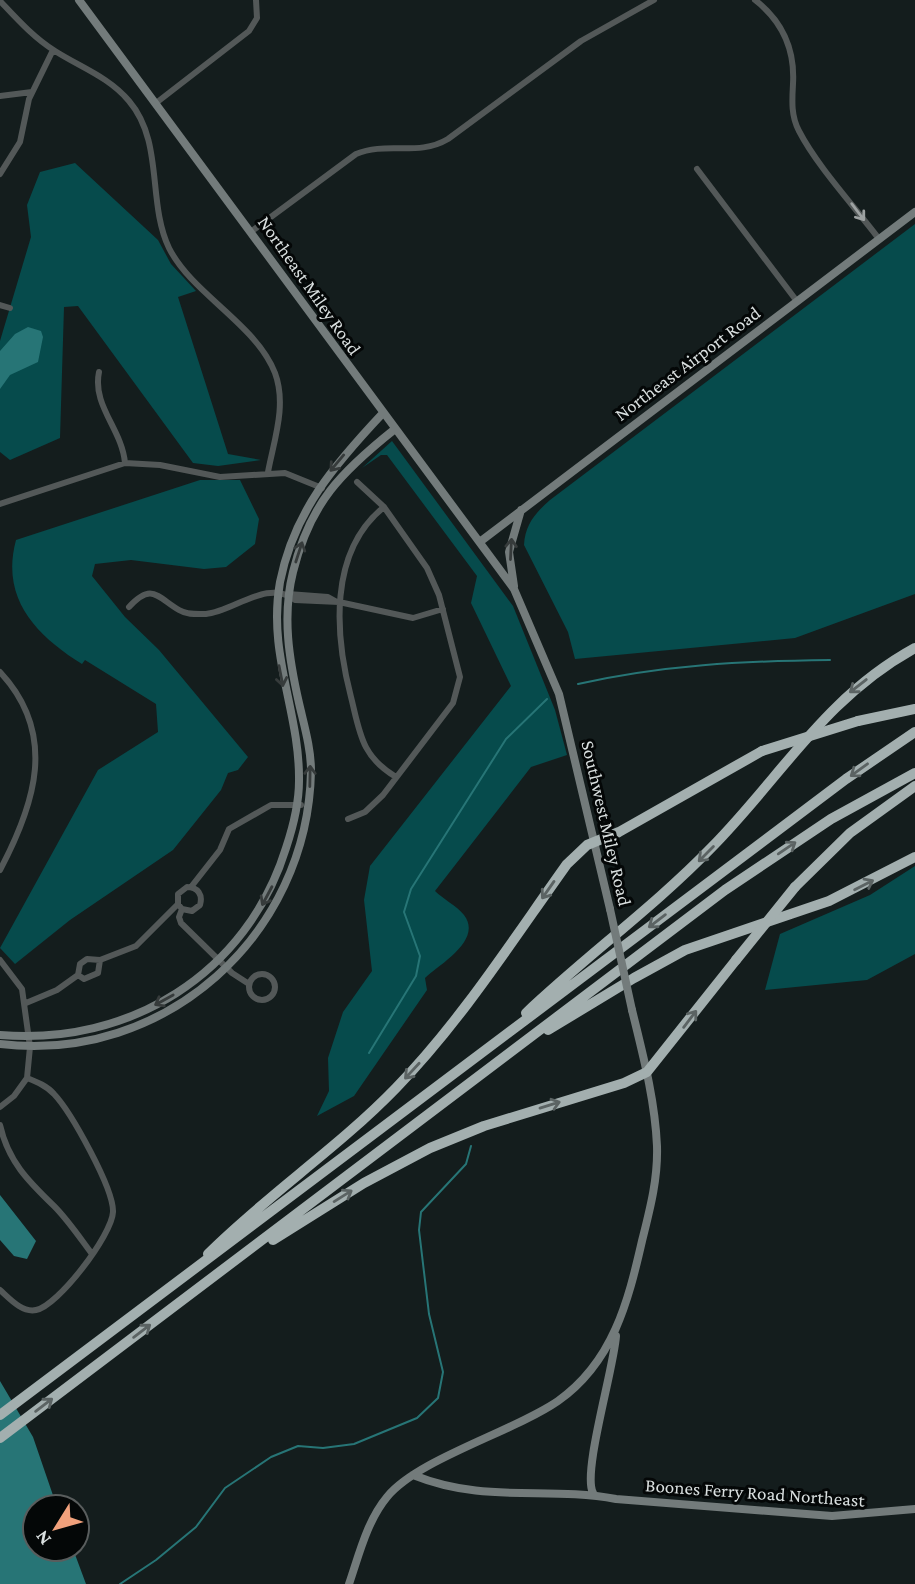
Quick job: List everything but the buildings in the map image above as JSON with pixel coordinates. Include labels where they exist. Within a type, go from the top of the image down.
[{"type":"highway","points":[[485,1051],[694,866],[836,704],[872,675],[915,648]]},
{"type":"highway","points":[[189,1273],[221,1241],[318,1160],[396,1088],[469,1003],[566,864],[580,850],[619,832],[762,751],[858,721],[915,709]]},
{"type":"highway","points":[[0,1415],[846,779],[915,732]]},
{"type":"highway","points":[[0,1438],[754,870],[831,818],[915,773]]},
{"type":"highway","points":[[222,1270],[364,1183],[430,1148],[484,1126],[624,1083],[647,1072],[795,887],[850,834],[915,786]]},
{"type":"highway","points":[[515,1049],[685,950],[829,901],[915,857]]},
{"type":"street","name":"Northeast Miley Road","points":[[79,0],[514,589]]},
{"type":"street","points":[[156,103],[250,31],[257,18],[256,0]]},
{"type":"street","points":[[252,231],[356,154],[376,148],[414,150],[440,144],[581,41],[654,0]]},
{"type":"street","points":[[755,0],[779,25],[790,47],[794,71],[792,107],[799,131],[879,239]]},
{"type":"street","points":[[0,1],[53,50],[107,81],[136,110],[148,138],[161,226],[170,249],[261,351],[274,371],[280,408],[268,472]]},
{"type":"street","points":[[0,174],[23,135],[32,92],[53,50]]},
{"type":"street","points":[[0,96],[32,92]]},
{"type":"street","points":[[697,169],[796,300]]},
{"type":"street","name":"Northeast Airport Road","points":[[481,541],[915,212]]},
{"type":"street","points":[[0,305],[10,307]]},
{"type":"street","points":[[99,372],[102,405],[120,436],[125,463]]},
{"type":"street","points":[[0,1044],[96,1038],[148,1021],[198,992],[227,968],[261,929],[282,896],[300,847],[309,806],[311,767],[288,646],[288,594],[301,544],[337,462],[383,413]]},
{"type":"street","points":[[0,1035],[30,1042],[133,1016],[177,993],[220,961],[242,937],[267,898],[280,869],[296,805],[298,754],[278,657],[278,594],[293,535],[323,489],[395,429]]},
{"type":"street","points":[[0,505],[125,463],[160,466],[220,477],[268,472],[292,475],[323,489]]},
{"type":"street","points":[[348,819],[371,806],[453,703],[458,690],[460,670],[443,609],[427,568],[384,507],[357,482]]},
{"type":"street","points":[[384,507],[369,521],[358,541],[339,602],[340,647],[363,744],[375,764],[396,777]]},
{"type":"street","points":[[514,589],[509,552],[521,510]]},
{"type":"street","name":"Southwest Miley Road","points":[[514,589],[559,694],[647,1072],[656,1128],[656,1179],[627,1306],[616,1332]]},
{"type":"street","points":[[128,607],[143,594],[151,593],[180,611],[212,613],[249,598],[278,594],[328,597],[339,602],[413,618],[443,609]]},
{"type":"street","points":[[0,672],[23,706],[33,735],[36,764],[28,813],[0,870]]},
{"type":"street","points":[[249,984],[258,975],[266,975],[274,984],[273,993],[268,999],[255,999],[249,984],[227,968],[184,928],[179,917],[178,894],[191,887],[220,850],[229,829],[261,808],[309,806]]},
{"type":"street","points":[[180,906],[192,911],[200,905],[201,895],[191,887]]},
{"type":"street","points":[[26,1003],[57,990],[78,975],[80,964],[87,959],[100,960],[136,946],[180,906]]},
{"type":"street","points":[[0,960],[19,984],[26,1003],[30,1042],[27,1078],[14,1096],[0,1107]]},
{"type":"street","points":[[78,975],[84,979],[92,978],[98,973],[100,960]]},
{"type":"street","points":[[0,1290],[24,1308],[38,1310],[64,1289],[92,1254],[112,1223],[114,1209],[111,1196],[91,1153],[57,1097],[43,1085],[27,1078]]},
{"type":"street","points":[[0,1125],[8,1153],[14,1163],[32,1187],[55,1207],[92,1254]]},
{"type":"street","points":[[349,1584],[381,1505],[394,1489],[414,1475],[556,1402],[586,1376],[616,1332]]},
{"type":"street","points":[[593,1493],[589,1475],[610,1380],[616,1332]]},
{"type":"street","name":"Boones Ferry Road Northeast","points":[[414,1475],[486,1494],[571,1496],[593,1493],[616,1499],[821,1516],[866,1516],[915,1509]]},
{"type":"shaded area","points":[[75,163],[158,240],[171,264],[196,291],[178,297],[228,454],[261,460],[218,466],[193,463],[78,306],[64,307],[60,438],[10,460],[0,452],[0,341],[31,237],[27,205],[40,172]]},
{"type":"shaded area","points":[[915,224],[915,594],[795,638],[575,659],[568,632],[524,545],[526,531],[535,515],[550,500]]},
{"type":"shaded area","points":[[28,327],[41,331],[43,337],[38,362],[10,375],[0,389],[0,351],[15,334]]},
{"type":"shaded area","points":[[392,441],[513,606],[555,710],[567,755],[531,767],[435,891],[464,915],[468,933],[464,942],[449,959],[425,978],[427,990],[354,1096],[317,1116],[329,1091],[328,1058],[343,1012],[372,971],[364,900],[370,866],[511,686],[471,603],[477,576],[387,455],[381,455],[362,468]]},
{"type":"shaded area","points":[[200,480],[240,480],[259,519],[255,544],[226,567],[204,569],[131,560],[95,564],[92,576],[125,617],[159,650],[248,757],[238,770],[228,773],[221,790],[173,850],[70,920],[15,964],[0,948],[98,770],[158,732],[156,704],[85,660],[82,664],[66,653],[50,641],[26,614],[13,580],[12,561],[16,540]]},
{"type":"shaded area","points":[[915,866],[915,954],[867,980],[765,990],[780,934],[870,895]]},
{"type":"shaded area","points":[[0,1195],[36,1241],[27,1259],[14,1256],[0,1240]]},
{"type":"shaded area","points":[[0,1381],[33,1437],[52,1493],[21,1493],[21,1563],[78,1563],[86,1584],[0,1584]]},
{"type":"waterway","points":[[578,684],[641,672],[703,665],[830,660]]},
{"type":"waterway","points":[[369,1053],[416,976],[420,956],[404,912],[411,889],[506,739],[547,699]]},
{"type":"waterway","points":[[120,1584],[156,1560],[196,1527],[225,1488],[271,1457],[298,1446],[323,1448],[354,1444],[417,1418],[438,1398],[443,1372],[429,1314],[419,1230],[421,1212],[466,1164],[471,1146]]}]
